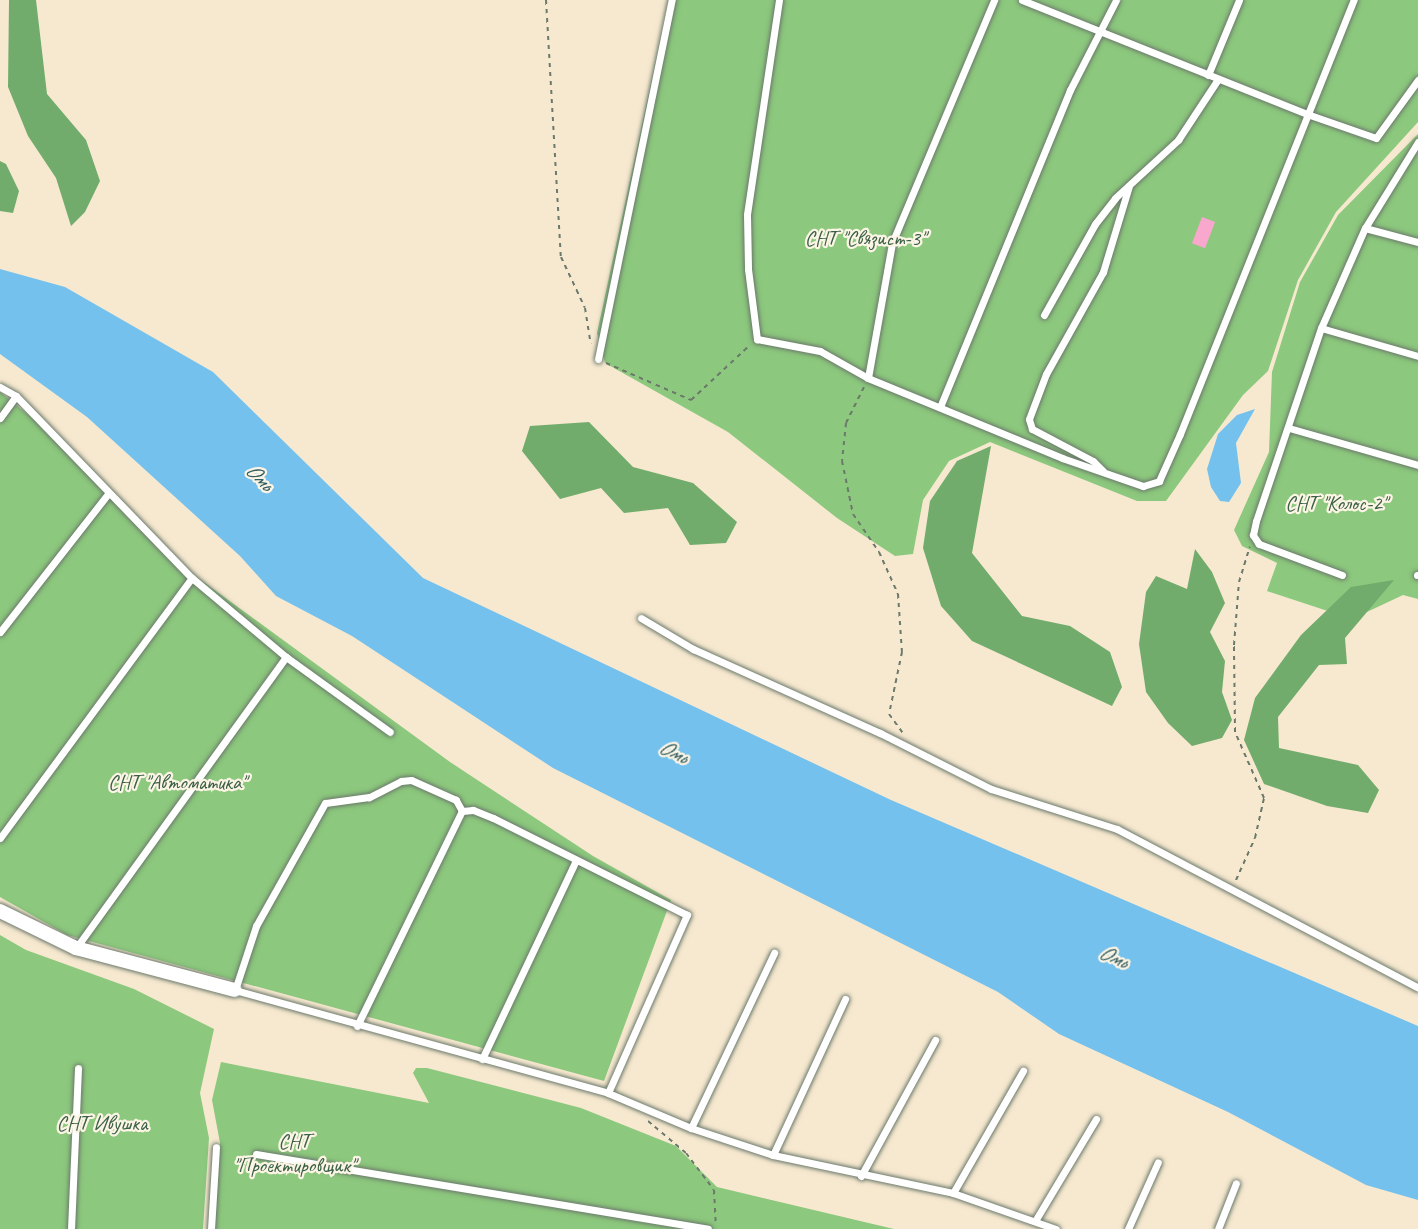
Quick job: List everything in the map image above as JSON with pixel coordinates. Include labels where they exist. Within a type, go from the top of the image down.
[{"type":"street","points":[[0,911],[76,948],[235,990]]},
{"type":"lane","points":[[598,359],[672,0]]},
{"type":"lane","points":[[779,0],[747,215],[748,269],[757,339],[820,351],[868,378],[1143,486],[1159,481],[1239,293],[1307,114],[1354,0]]},
{"type":"lane","points":[[868,378],[892,243],[994,0]]},
{"type":"lane","points":[[1023,0],[1104,30],[1208,75],[1307,114],[1376,138],[1418,80]]},
{"type":"lane","points":[[940,407],[1070,90],[1104,30],[1116,0]]},
{"type":"lane","points":[[1208,75],[1239,0]]},
{"type":"lane","points":[[1044,315],[1095,224],[1129,186],[1178,140],[1218,79]]},
{"type":"lane","points":[[1342,575],[1274,552],[1259,544],[1253,535],[1321,328],[1365,228],[1418,142]]},
{"type":"lane","points":[[1104,472],[1093,460],[1032,429],[1029,419],[1046,374],[1102,272],[1129,186]]},
{"type":"lane","points":[[1365,228],[1418,242]]},
{"type":"lane","points":[[1321,328],[1418,356]]},
{"type":"lane","points":[[0,387],[16,396],[108,494],[192,578],[286,657],[390,732]]},
{"type":"lane","points":[[0,418],[16,396]]},
{"type":"lane","points":[[1289,428],[1418,465]]},
{"type":"lane","points":[[0,632],[108,494]]},
{"type":"lane","points":[[0,838],[192,578]]},
{"type":"lane","points":[[641,618],[728,666],[915,750],[1000,792],[1118,829],[1418,988]]},
{"type":"lane","points":[[76,948],[286,657]]},
{"type":"lane","points":[[462,811],[456,800],[411,780],[401,781],[369,797],[325,803],[256,926],[235,990],[357,1026],[608,1093],[691,1128],[773,1155],[861,1176],[952,1193],[1056,1229]]},
{"type":"lane","points":[[462,811],[473,810],[493,818],[687,915],[608,1093]]},
{"type":"lane","points":[[357,1026],[462,811]]},
{"type":"lane","points":[[482,1059],[576,860]]},
{"type":"lane","points":[[691,1128],[774,953]]},
{"type":"lane","points":[[773,1155],[845,999]]},
{"type":"lane","points":[[861,1176],[935,1040]]},
{"type":"lane","points":[[71,1229],[78,1068]]},
{"type":"lane","points":[[952,1193],[1023,1071]]},
{"type":"lane","points":[[1035,1221],[1096,1119]]},
{"type":"lane","points":[[212,1229],[216,1147]]},
{"type":"lane","points":[[256,1154],[708,1229]]},
{"type":"lane","points":[[1128,1229],[1158,1162]]},
{"type":"lane","points":[[1218,1229],[1236,1183]]},
{"type":"path","points":[[546,0],[561,257],[585,308],[593,357],[691,400],[757,339]]},
{"type":"path","points":[[868,378],[846,423],[842,460],[853,514],[879,552],[898,594],[902,652],[889,714],[915,750]]},
{"type":"path","points":[[1233,888],[1255,838],[1264,798],[1235,732],[1234,645],[1239,582],[1253,535]]},
{"type":"path","points":[[642,1116],[686,1153],[714,1190],[716,1229]]},
{"type":"green space","points":[[9,0],[36,0],[47,94],[86,140],[100,181],[85,212],[71,226],[56,178],[28,136],[8,87]]},
{"type":"green space","name":"СНТ \"Связист-3\"","points":[[669,0],[1418,0],[1418,122],[1336,212],[1298,280],[1268,371],[1243,395],[1166,501],[1137,501],[990,442],[949,461],[923,500],[913,554],[895,556],[837,518],[728,432],[605,363],[597,333]]},
{"type":"green space","name":"СНТ \"Колос-2\"","points":[[1418,134],[1418,599],[1403,595],[1352,619],[1267,591],[1277,563],[1242,546],[1234,530],[1269,452],[1272,372],[1300,282],[1338,215]]},
{"type":"green space","points":[[0,161],[6,164],[19,191],[13,213],[0,211]]},
{"type":"green space","name":"СНТ \"Автоматика\"","points":[[0,392],[57,438],[194,575],[450,762],[593,856],[671,900],[604,1081],[67,935],[0,897]]},
{"type":"green space","points":[[589,422],[633,467],[693,483],[737,522],[726,543],[690,545],[668,508],[624,513],[601,488],[560,499],[522,451],[530,426]]},
{"type":"green space","points":[[991,446],[972,553],[1022,616],[1070,626],[1110,652],[1122,687],[1112,706],[972,641],[941,606],[923,548],[930,501],[957,461]]},
{"type":"green space","points":[[1195,549],[1212,572],[1225,603],[1210,632],[1225,661],[1222,692],[1232,720],[1222,738],[1192,746],[1168,723],[1146,692],[1139,644],[1146,592],[1156,576],[1187,589]]},
{"type":"green space","points":[[1394,580],[1345,638],[1347,664],[1319,665],[1278,717],[1279,748],[1358,765],[1379,790],[1368,813],[1327,806],[1264,784],[1244,740],[1255,698],[1301,635],[1351,587]]},
{"type":"green space","name":"СНТ Ивушка","points":[[0,935],[26,950],[134,989],[214,1029],[200,1093],[209,1138],[203,1229],[0,1229]]},
{"type":"green space","name":"СНТ \"Проектировщик\"","points":[[221,1062],[429,1103],[413,1073],[416,1068],[427,1068],[581,1108],[676,1146],[717,1187],[894,1229],[215,1229],[220,1143],[212,1100]]},
{"type":"water","name":"Омь","points":[[0,269],[65,287],[213,372],[423,578],[891,800],[1418,1026],[1418,1200],[1366,1185],[1228,1112],[1059,1034],[998,992],[553,768],[352,636],[276,596],[240,556],[87,417],[0,354]]},
{"type":"water","points":[[1255,409],[1236,443],[1241,483],[1229,502],[1220,501],[1211,487],[1207,469],[1218,434],[1237,415]]},
{"type":"building","points":[[1202,217],[1215,222],[1205,248],[1192,243]]}]
